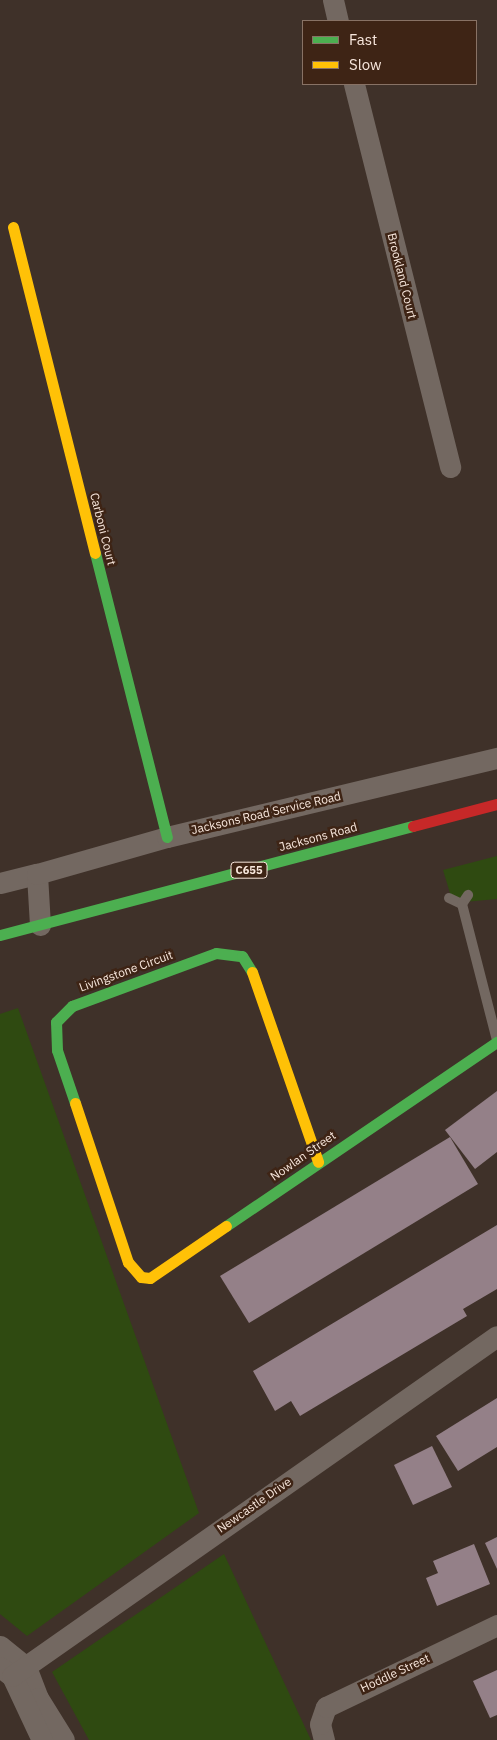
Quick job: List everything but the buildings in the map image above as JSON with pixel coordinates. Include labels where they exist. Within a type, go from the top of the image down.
[{"type":"street","points":[[333,0],[338,20]]},
{"type":"street","name":"Brookland Court","points":[[354,85],[450,468]]},
{"type":"street","name":"Carboni Court","points":[[12,227],[167,837]]},
{"type":"street","name":"Jacksons Road Service Road","points":[[0,883],[167,837],[497,758]]},
{"type":"street","name":"Jacksons Road","points":[[0,935],[497,804]]},
{"type":"street","points":[[37,874],[40,925]]},
{"type":"street","name":"Livingstone Circuit","points":[[128,1262],[57,1050],[56,1022],[72,1006],[216,953],[242,956],[258,981],[318,1162]]},
{"type":"street","name":"Nowlan Street","points":[[128,1262],[141,1277],[159,1275],[318,1162],[497,1041]]},
{"type":"street","name":"Newcastle Drive","points":[[13,1670],[152,1576],[497,1336]]},
{"type":"street","name":"Hoddle Street","points":[[324,1740],[320,1724],[326,1707],[497,1625]]},
{"type":"street","points":[[0,1646],[13,1670],[42,1740]]},
{"type":"street","points":[[13,1670],[38,1698],[64,1740]]},
{"type":"lane","points":[[468,895],[462,904],[497,1041]]},
{"type":"lane","points":[[449,898],[462,904]]},
{"type":"green space","points":[[497,856],[497,899],[453,903],[443,870]]},
{"type":"green space","points":[[18,1008],[199,1513],[27,1636],[0,1614],[0,1014]]},
{"type":"green space","points":[[224,1554],[311,1740],[89,1740],[52,1672]]},
{"type":"traffic: fast","points":[[95,553],[167,837]]},
{"type":"traffic: fast","points":[[0,935],[413,826]]},
{"type":"traffic: fast","points":[[75,1103],[57,1050],[56,1022],[72,1006],[216,953],[242,956],[252,972]]},
{"type":"traffic: fast","points":[[226,1226],[497,1042]]},
{"type":"traffic: slow","points":[[13,227],[95,553]]},
{"type":"traffic: slow","points":[[252,972],[318,1162]]},
{"type":"traffic: slow","points":[[75,1103],[128,1262],[141,1277],[150,1278],[226,1226]]},
{"type":"traffic: jam","points":[[413,826],[497,804]]}]
